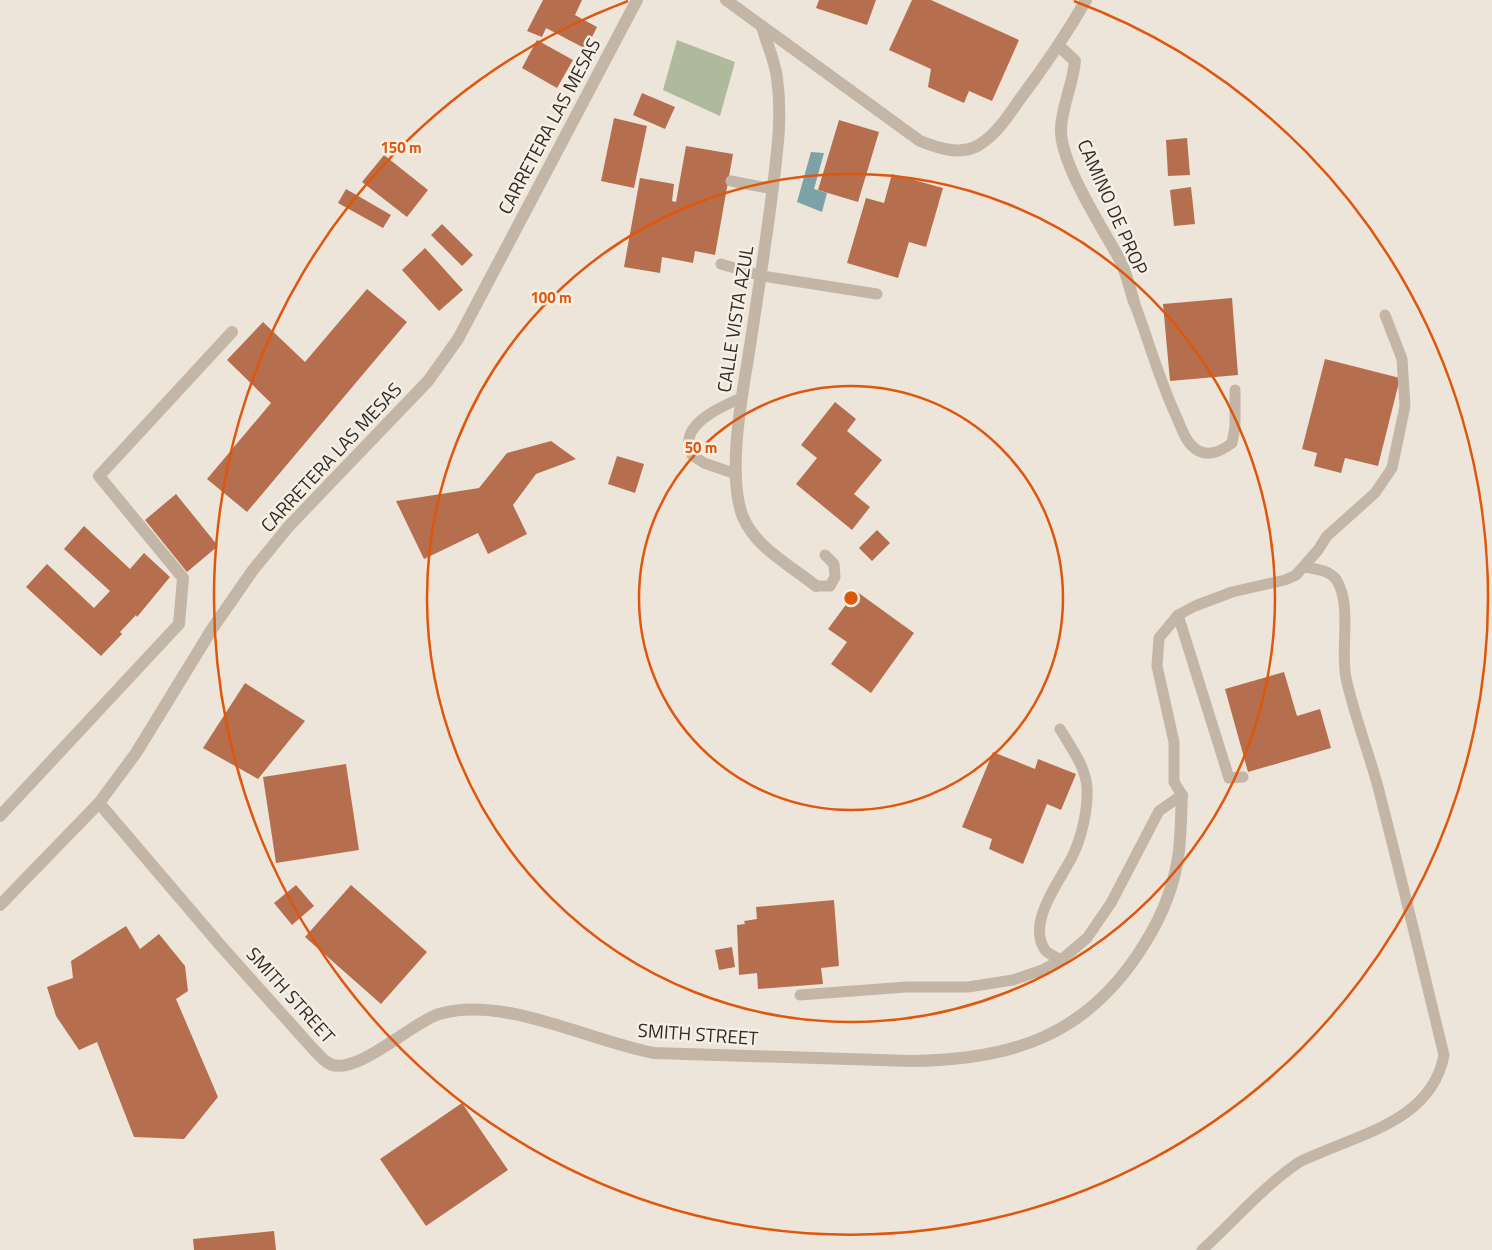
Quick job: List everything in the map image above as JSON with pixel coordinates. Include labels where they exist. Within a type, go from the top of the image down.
[{"type":"street","name":"CARRETERA LAS MESAS","points":[[0,905],[99,803],[136,753],[212,629],[254,570],[289,526],[428,381],[458,339],[637,0]]},
{"type":"street","points":[[726,0],[920,141],[943,150],[960,150],[978,146],[997,131],[1059,46],[1086,0]]},
{"type":"street","name":"CALLE VISTA AZUL","points":[[762,27],[777,76],[780,110],[773,189],[762,276],[741,398],[736,474],[737,497],[742,516],[749,530],[762,544],[816,586]]},
{"type":"street","name":"CAMINO DE PROP","points":[[1059,46],[1075,61],[1074,76],[1060,128],[1064,150],[1072,171],[1122,265],[1134,302]]},
{"type":"street","points":[[0,816],[179,624],[183,578],[99,476],[232,332]]},
{"type":"street","name":"SMITH STREET","points":[[99,803],[221,946],[314,1050],[329,1064],[345,1065],[363,1060],[416,1024],[439,1014],[461,1010],[495,1010],[530,1018],[624,1047],[654,1052],[699,1056],[945,1061],[996,1054],[1035,1042],[1070,1024],[1098,1003],[1117,984],[1154,928],[1170,890],[1179,852],[1182,795]]},
{"type":"lane","points":[[731,181],[773,189]]},
{"type":"lane","points":[[721,264],[762,276],[877,294]]},
{"type":"lane","points":[[1134,302],[1150,342],[1161,385],[1191,446],[1209,454],[1221,452],[1232,443],[1235,427],[1235,390]]},
{"type":"lane","points":[[800,995],[906,986],[949,988],[990,985],[1042,970],[1061,960],[1087,938],[1111,903],[1159,811],[1182,795],[1174,782],[1174,742],[1157,666],[1159,638],[1178,615],[1232,592],[1285,580],[1296,574],[1304,567],[1327,536],[1375,493],[1392,468],[1405,406],[1402,359],[1385,315]]},
{"type":"lane","points":[[736,474],[704,463],[692,455],[689,442],[691,432],[716,408],[741,398]]},
{"type":"lane","points":[[816,586],[830,586],[835,577],[834,564],[825,555]]},
{"type":"lane","points":[[1202,1250],[1296,1164],[1380,1128],[1408,1111],[1428,1094],[1441,1072],[1444,1055],[1378,786],[1353,708],[1346,675],[1344,613],[1341,593],[1337,580],[1323,570],[1304,567]]},
{"type":"lane","points":[[1178,615],[1229,778],[1243,777]]},
{"type":"lane","points":[[1060,729],[1080,764],[1087,787],[1080,835],[1073,854],[1043,910],[1039,925],[1041,940],[1046,951],[1061,960]]},
{"type":"green space","points":[[677,40],[735,62],[720,116],[663,90]]},
{"type":"water","points":[[811,152],[824,153],[814,189],[827,193],[822,212],[797,202]]},
{"type":"building","points":[[543,0],[582,0],[575,15],[597,27],[586,49],[546,28],[542,37],[527,31]]},
{"type":"building","points":[[819,0],[876,0],[867,25],[816,8]]},
{"type":"building","points":[[912,0],[931,0],[1019,40],[992,101],[969,91],[964,103],[928,87],[931,69],[889,50]]},
{"type":"building","points":[[537,40],[573,60],[557,88],[522,68]]},
{"type":"building","points":[[642,93],[675,107],[665,129],[633,115]]},
{"type":"building","points":[[614,118],[647,126],[634,188],[601,181]]},
{"type":"building","points":[[839,120],[879,132],[858,202],[818,190]]},
{"type":"building","points":[[1187,138],[1190,175],[1168,176],[1166,140]]},
{"type":"building","points":[[686,146],[733,154],[715,255],[695,251],[693,263],[662,257],[660,273],[624,267],[640,178],[674,184],[672,201],[676,202]]},
{"type":"building","points":[[384,155],[428,190],[407,217],[362,182]]},
{"type":"building","points":[[892,174],[943,188],[926,247],[909,242],[898,278],[847,263],[866,198],[884,203]]},
{"type":"building","points":[[1191,187],[1195,224],[1174,226],[1170,190]]},
{"type":"building","points":[[346,189],[391,215],[383,228],[338,203]]},
{"type":"building","points":[[442,224],[473,255],[462,266],[431,235]]},
{"type":"building","points":[[425,248],[463,290],[439,311],[402,270]]},
{"type":"building","points":[[367,289],[407,322],[247,512],[207,479],[271,403],[227,360],[263,322],[305,362]]},
{"type":"building","points":[[1232,298],[1238,375],[1170,381],[1163,304]]},
{"type":"building","points":[[1325,359],[1400,378],[1378,466],[1345,458],[1341,473],[1314,466],[1317,453],[1302,449]]},
{"type":"building","points":[[835,402],[856,419],[847,431],[882,460],[854,494],[870,507],[852,530],[796,484],[817,458],[801,445]]},
{"type":"building","points":[[551,441],[576,459],[536,474],[513,505],[527,534],[488,554],[478,533],[424,559],[396,501],[479,488],[507,453]]},
{"type":"building","points":[[617,456],[644,464],[635,493],[608,484]]},
{"type":"building","points":[[176,494],[218,546],[187,572],[145,520]]},
{"type":"building","points":[[84,526],[130,569],[144,553],[170,577],[101,656],[26,587],[47,564],[94,608],[110,591],[64,549]]},
{"type":"building","points":[[877,530],[890,543],[872,561],[859,548]]},
{"type":"building","points":[[856,591],[914,633],[871,693],[831,664],[847,642],[828,629]]},
{"type":"building","points":[[1284,672],[1297,716],[1320,709],[1331,748],[1248,772],[1225,689]]},
{"type":"building","points":[[245,683],[305,721],[258,779],[203,748]]},
{"type":"building","points":[[993,752],[1035,769],[1038,759],[1076,774],[1061,810],[1047,804],[1023,864],[989,849],[992,839],[962,827]]},
{"type":"building","points":[[346,764],[359,850],[276,863],[263,777]]},
{"type":"building","points":[[296,885],[314,906],[292,925],[274,903]]},
{"type":"building","points":[[351,885],[427,952],[381,1004],[305,937]]},
{"type":"building","points":[[834,900],[839,966],[821,968],[823,984],[758,989],[757,973],[739,975],[737,925],[745,924],[744,921],[757,919],[756,907]]},
{"type":"building","points":[[126,926],[140,949],[159,934],[185,966],[188,991],[176,999],[218,1097],[184,1139],[134,1137],[97,1042],[79,1050],[56,1016],[47,987],[73,978],[71,961]]},
{"type":"building","points":[[732,947],[735,967],[719,970],[715,950]]},
{"type":"building","points":[[462,1103],[508,1170],[426,1226],[380,1159]]},
{"type":"building","points":[[274,1231],[276,1250],[194,1250],[193,1239]]}]
